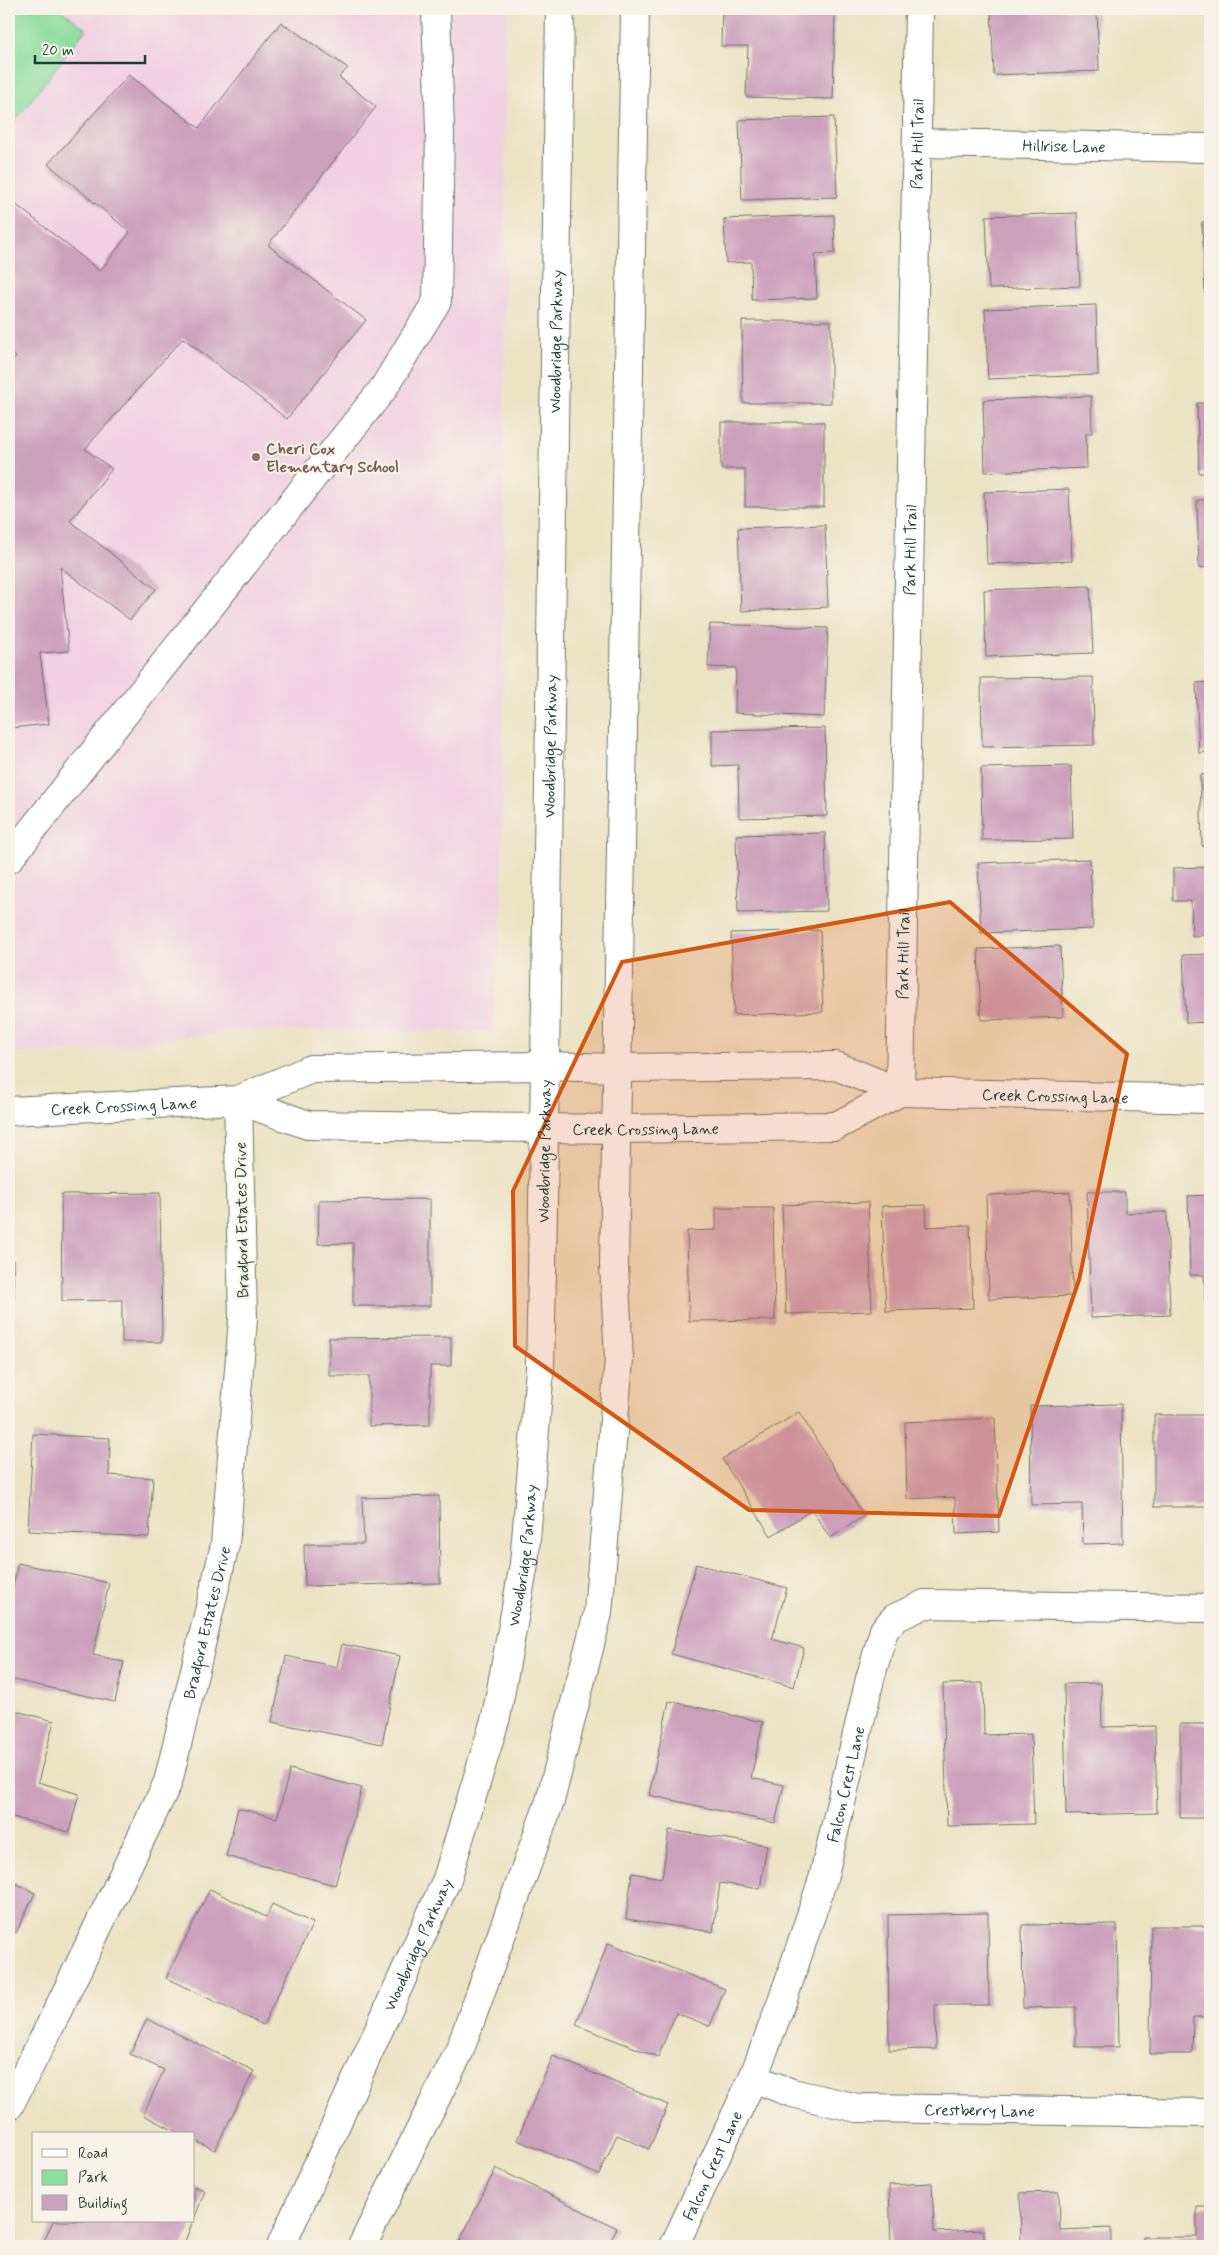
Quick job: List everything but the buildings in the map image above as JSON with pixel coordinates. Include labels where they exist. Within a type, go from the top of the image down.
[{"type":"street","points":[[9,859],[383,390],[437,301],[440,131],[436,9]]},
{"type":"street","name":"Woodbridge Parkway","points":[[281,2246],[446,1879],[496,1717],[524,1564],[540,1368],[560,9]]},
{"type":"street","points":[[362,2246],[459,2052],[550,1801],[598,1613],[619,1359],[614,1265],[635,9]]},
{"type":"street","name":"Park Hill Trail","points":[[900,1092],[919,9]]},
{"type":"street","name":"Hillrise Lane","points":[[918,143],[1210,148]]},
{"type":"street","name":"Creek Crossing Lane","points":[[9,1110],[238,1100],[311,1069],[545,1066],[618,1068],[836,1066],[900,1092],[1210,1099]]},
{"type":"street","name":"Creek Crossing Lane","points":[[238,1100],[308,1125],[617,1129],[836,1126],[900,1092]]},
{"type":"street","name":"Bradford Estates Drive","points":[[9,2106],[49,2028],[168,1782],[225,1545],[243,1319],[238,1100]]},
{"type":"street","name":"Falcon Crest Lane","points":[[674,2246],[753,2078],[783,1999],[823,1879],[878,1644],[884,1630],[895,1618],[925,1604],[1210,1608]]},
{"type":"street","name":"Crestberry Lane","points":[[753,2078],[792,2093],[857,2108],[1210,2113]]},
{"type":"highlighted area","points":[[950,902],[1127,1054],[1079,1280],[999,1516],[749,1510],[515,1346],[513,1191],[622,962]]},
{"type":"shaded area","name":"Cheri Cox Elementary School","points":[[9,9],[506,9],[502,904],[492,1032],[234,1030],[84,1051],[9,1053]]},
{"type":"green space","points":[[9,9],[60,9],[86,29],[9,129]]},
{"type":"place","name":"Cheri Cox Elementary School","points":[[256,457]]}]
